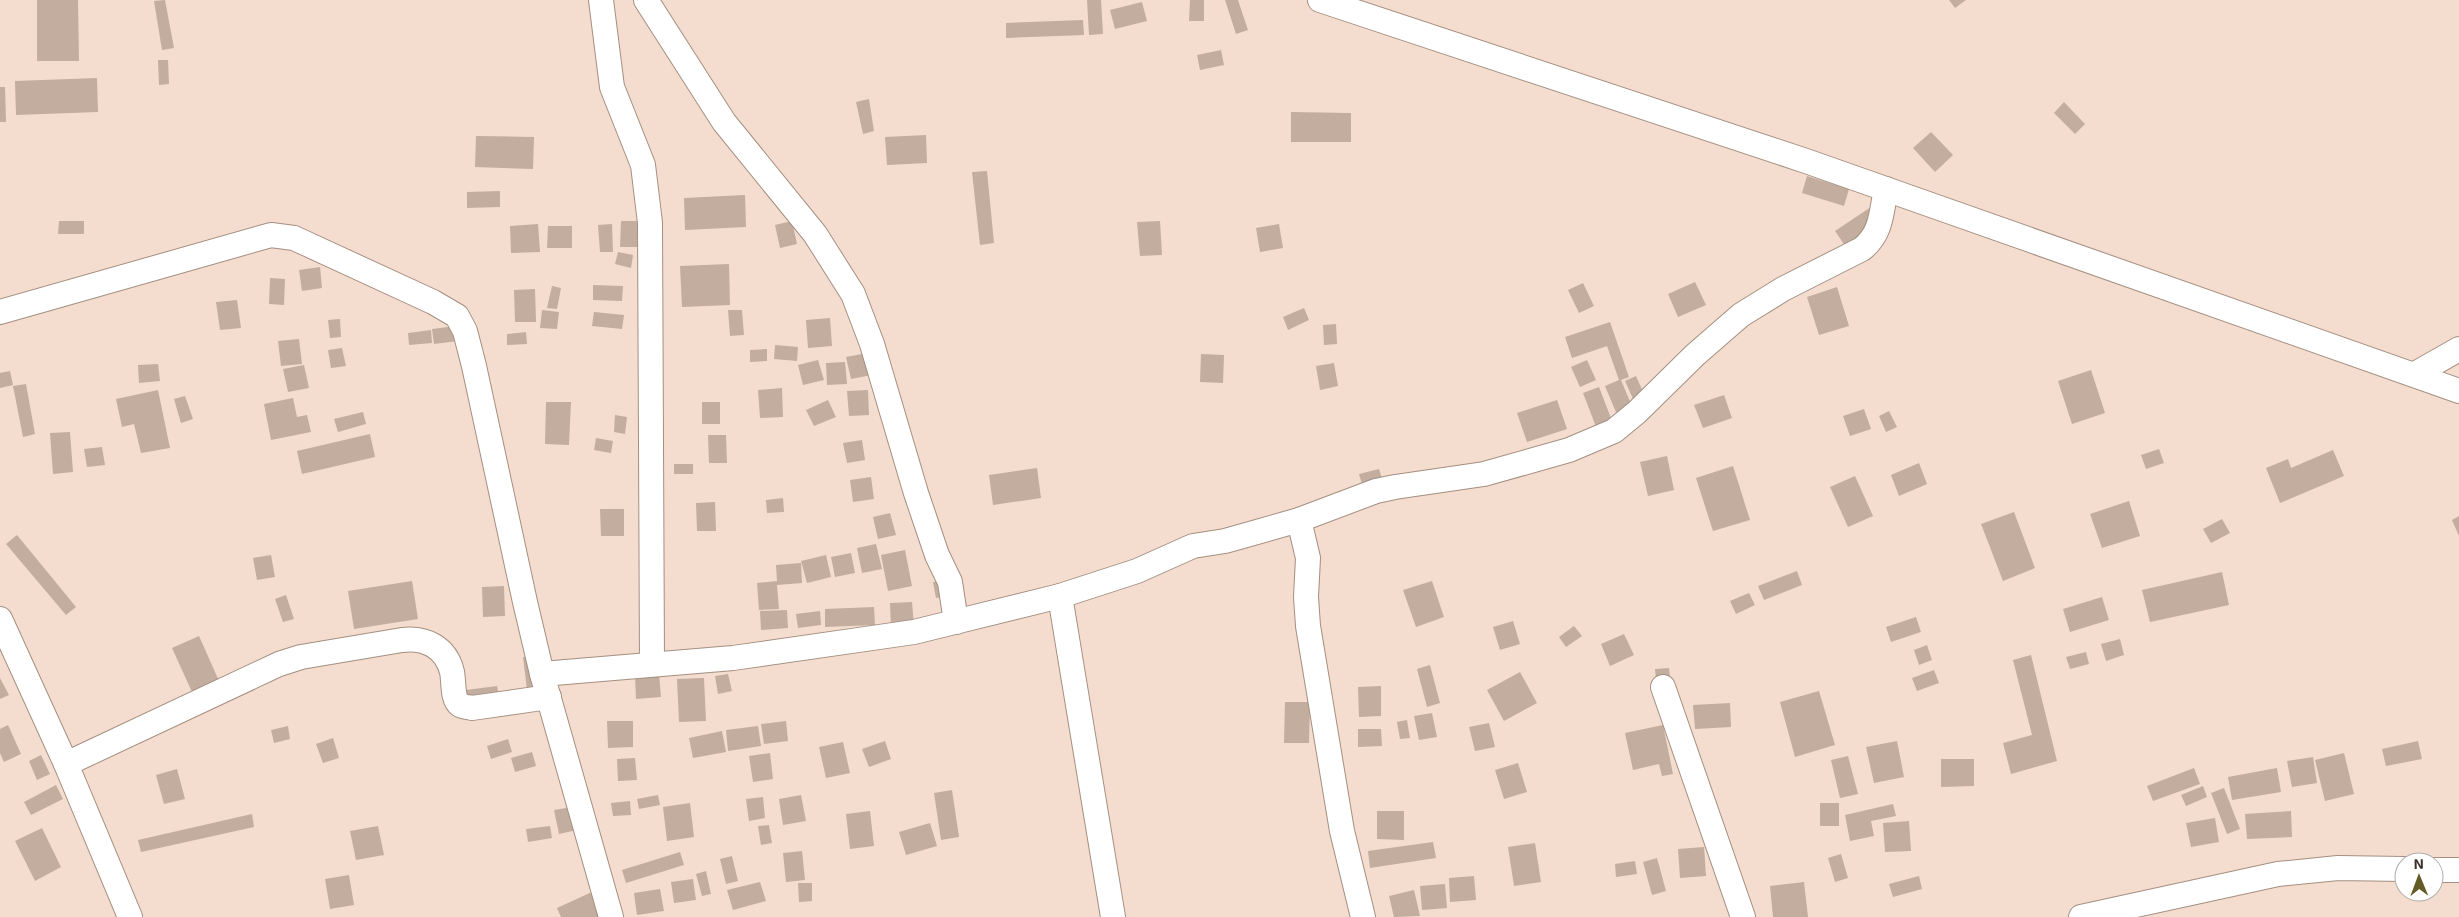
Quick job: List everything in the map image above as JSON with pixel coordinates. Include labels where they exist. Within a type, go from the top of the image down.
[{"type":"street","points":[[601,0],[612,87],[643,165],[650,223],[652,664]]},
{"type":"street","points":[[646,0],[724,122],[815,234],[853,294],[872,344],[916,493],[937,555],[950,582],[956,622]]},
{"type":"street","points":[[1320,0],[1806,160],[2459,391]]},
{"type":"street","points":[[542,674],[733,658],[914,632],[1060,596],[1137,571],[1193,546],[1225,541],[1300,520],[1376,492],[1395,487],[1484,474],[1569,450],[1614,431],[1741,315],[1783,289],[1862,249],[1873,240],[1877,232],[1886,189]]},
{"type":"street","points":[[0,312],[271,235],[278,235],[294,238],[433,302],[456,316],[465,330],[474,366],[542,674],[611,917]]},
{"type":"street","points":[[2414,374],[2459,349]]},
{"type":"street","points":[[1300,520],[1308,558],[1306,597],[1310,635],[1342,831],[1362,917]]},
{"type":"street","points":[[1060,596],[1113,917]]},
{"type":"street","points":[[0,619],[66,764],[130,917]]},
{"type":"street","points":[[66,764],[279,664],[301,657],[416,638],[427,641],[442,653],[451,669],[456,700],[460,705],[472,708],[549,697]]},
{"type":"street","points":[[1663,687],[1743,917]]},
{"type":"street","points":[[2081,917],[2278,874],[2338,868],[2394,869]]},
{"type":"street","points":[[2444,870],[2459,870]]},
{"type":"building","points":[[37,0],[78,0],[79,61],[37,61]]},
{"type":"building","points":[[165,0],[174,48],[162,50],[154,1]]},
{"type":"building","points":[[1087,0],[1101,0],[1103,34],[1089,35]]},
{"type":"building","points":[[1190,0],[1204,0],[1204,21],[1189,21]]},
{"type":"building","points":[[1225,0],[1238,0],[1248,30],[1236,34]]},
{"type":"building","points":[[1949,0],[1966,0],[1955,8]]},
{"type":"building","points":[[1142,2],[1147,21],[1115,29],[1110,10]]},
{"type":"building","points":[[1083,20],[1084,35],[1006,38],[1006,23]]},
{"type":"building","points":[[1221,50],[1224,65],[1200,70],[1197,55]]},
{"type":"building","points":[[158,60],[168,60],[169,84],[159,85]]},
{"type":"building","points":[[97,78],[98,112],[16,115],[15,81]]},
{"type":"building","points":[[0,87],[5,87],[6,122],[0,122]]},
{"type":"building","points":[[869,99],[874,131],[863,134],[856,102]]},
{"type":"building","points":[[2064,102],[2085,124],[2075,134],[2054,113]]},
{"type":"building","points":[[1291,112],[1351,113],[1351,142],[1291,142]]},
{"type":"building","points":[[1931,132],[1953,155],[1935,172],[1913,148]]},
{"type":"building","points":[[926,135],[927,163],[887,165],[885,137]]},
{"type":"building","points":[[476,136],[534,137],[533,169],[475,167]]},
{"type":"building","points":[[987,171],[994,243],[980,245],[972,172]]},
{"type":"building","points":[[1807,176],[1849,189],[1844,206],[1802,193]]},
{"type":"building","points":[[500,191],[500,207],[467,208],[467,192]]},
{"type":"building","points":[[745,195],[746,227],[685,230],[684,198]]},
{"type":"building","points":[[1880,201],[1893,219],[1848,250],[1835,231]]},
{"type":"building","points":[[59,221],[84,221],[84,234],[58,234]]},
{"type":"building","points":[[621,221],[642,221],[641,247],[620,247]]},
{"type":"building","points":[[792,221],[797,244],[780,248],[775,225]]},
{"type":"building","points":[[1160,221],[1162,255],[1140,256],[1137,222]]},
{"type":"building","points":[[538,224],[540,252],[511,253],[510,226]]},
{"type":"building","points":[[612,224],[613,252],[600,252],[598,225]]},
{"type":"building","points":[[1279,224],[1283,248],[1260,252],[1256,228]]},
{"type":"building","points":[[548,226],[572,226],[572,248],[547,248]]},
{"type":"building","points":[[618,252],[633,255],[631,268],[615,264]]},
{"type":"building","points":[[729,264],[730,305],[682,307],[680,266]]},
{"type":"building","points":[[320,267],[322,288],[302,291],[299,270]]},
{"type":"building","points":[[270,278],[285,279],[284,305],[269,304]]},
{"type":"building","points":[[1695,282],[1706,305],[1678,317],[1668,294]]},
{"type":"building","points":[[1583,283],[1594,306],[1579,313],[1568,290]]},
{"type":"building","points":[[593,285],[623,286],[622,301],[593,300]]},
{"type":"building","points":[[552,286],[561,288],[557,309],[547,308]]},
{"type":"building","points":[[1837,287],[1849,326],[1819,335],[1807,297]]},
{"type":"building","points":[[535,289],[536,322],[515,322],[514,290]]},
{"type":"building","points":[[237,300],[241,328],[220,330],[216,302]]},
{"type":"building","points":[[1304,308],[1309,320],[1288,330],[1283,317]]},
{"type":"building","points":[[542,310],[559,312],[557,329],[540,328]]},
{"type":"building","points":[[728,310],[742,310],[744,335],[730,336]]},
{"type":"building","points":[[594,312],[624,315],[622,329],[592,326]]},
{"type":"building","points":[[830,318],[832,346],[808,348],[806,320]]},
{"type":"building","points":[[340,319],[341,337],[330,338],[328,320]]},
{"type":"building","points":[[1610,322],[1629,377],[1621,380],[1634,411],[1618,417],[1605,386],[1619,380],[1607,346],[1572,358],[1565,337]]},
{"type":"building","points":[[1336,324],[1337,344],[1324,345],[1323,325]]},
{"type":"building","points":[[464,325],[466,340],[434,344],[432,329]]},
{"type":"building","points":[[431,330],[432,343],[409,345],[408,333]]},
{"type":"building","points":[[526,332],[527,344],[507,345],[507,334]]},
{"type":"building","points":[[299,339],[302,364],[281,366],[278,341]]},
{"type":"building","points":[[775,345],[798,347],[797,361],[774,359]]},
{"type":"building","points":[[342,348],[346,366],[331,368],[328,350]]},
{"type":"building","points":[[767,349],[767,361],[750,362],[750,350]]},
{"type":"building","points":[[867,353],[872,375],[851,379],[846,357]]},
{"type":"building","points":[[1201,354],[1224,355],[1223,383],[1200,382]]},
{"type":"building","points":[[818,360],[824,380],[803,385],[798,365]]},
{"type":"building","points":[[1587,360],[1596,380],[1580,387],[1571,367]]},
{"type":"building","points":[[845,362],[847,384],[827,385],[826,363]]},
{"type":"building","points":[[1334,363],[1338,386],[1320,390],[1316,366]]},
{"type":"building","points":[[158,364],[160,381],[139,383],[138,365]]},
{"type":"building","points":[[304,365],[309,388],[288,392],[283,369]]},
{"type":"building","points":[[2091,370],[2105,413],[2072,424],[2058,381]]},
{"type":"building","points":[[10,371],[13,385],[0,388],[0,373]]},
{"type":"building","points":[[1636,376],[1648,403],[1637,408],[1625,381]]},
{"type":"building","points":[[26,384],[35,434],[23,437],[13,386]]},
{"type":"building","points":[[1599,387],[1614,426],[1598,432],[1583,393]]},
{"type":"building","points":[[782,388],[783,417],[760,418],[758,390]]},
{"type":"building","points":[[158,390],[170,448],[141,453],[134,424],[122,427],[116,399]]},
{"type":"building","points":[[868,390],[869,415],[849,416],[847,391]]},
{"type":"building","points":[[1724,395],[1732,418],[1703,428],[1694,405]]},
{"type":"building","points":[[185,396],[193,419],[181,423],[174,399]]},
{"type":"building","points":[[293,398],[297,417],[307,415],[311,432],[271,440],[264,404]]},
{"type":"building","points":[[828,400],[836,417],[814,426],[806,410]]},
{"type":"building","points":[[1557,400],[1567,429],[1527,442],[1517,413]]},
{"type":"building","points":[[546,402],[571,402],[569,445],[545,444]]},
{"type":"building","points":[[702,402],[720,402],[720,424],[702,424]]},
{"type":"building","points":[[1864,409],[1871,429],[1850,436],[1843,416]]},
{"type":"building","points":[[1889,411],[1897,427],[1886,432],[1879,416]]},
{"type":"building","points":[[363,412],[366,424],[338,432],[334,419]]},
{"type":"building","points":[[615,415],[627,417],[625,434],[614,432]]},
{"type":"building","points":[[70,432],[73,472],[53,474],[50,433]]},
{"type":"building","points":[[370,434],[375,457],[302,474],[297,451]]},
{"type":"building","points":[[708,435],[726,435],[727,463],[709,463]]},
{"type":"building","points":[[596,438],[613,441],[611,453],[594,450]]},
{"type":"building","points":[[862,440],[865,460],[847,463],[843,443]]},
{"type":"building","points":[[102,447],[105,465],[87,467],[84,449]]},
{"type":"building","points":[[2159,449],[2164,463],[2146,469],[2141,455]]},
{"type":"building","points":[[2333,450],[2344,476],[2280,503],[2266,468],[2288,459],[2291,468]]},
{"type":"building","points":[[1667,456],[1674,490],[1648,496],[1640,462]]},
{"type":"building","points":[[1919,463],[1927,484],[1899,496],[1891,475]]},
{"type":"building","points":[[674,464],[693,464],[693,474],[674,474]]},
{"type":"building","points":[[1733,466],[1750,520],[1713,531],[1696,478]]},
{"type":"building","points":[[1037,468],[1041,498],[993,505],[989,475]]},
{"type":"building","points":[[1379,469],[1384,485],[1364,491],[1359,474]]},
{"type":"building","points":[[1855,476],[1873,516],[1848,527],[1830,487]]},
{"type":"building","points":[[871,477],[874,499],[853,502],[850,480]]},
{"type":"building","points":[[783,498],[784,512],[767,513],[766,500]]},
{"type":"building","points":[[2129,501],[2140,536],[2102,548],[2090,514]]},
{"type":"building","points":[[715,502],[716,531],[697,531],[696,503]]},
{"type":"building","points":[[600,509],[624,509],[624,536],[601,536]]},
{"type":"building","points":[[2014,512],[2035,568],[2003,581],[1981,524]]},
{"type":"building","points":[[890,513],[896,535],[878,539],[873,517]]},
{"type":"building","points":[[2459,516],[2459,536],[2452,520]]},
{"type":"building","points":[[2222,519],[2230,533],[2211,543],[2203,529]]},
{"type":"building","points":[[17,535],[76,607],[66,615],[6,544]]},
{"type":"building","points":[[876,544],[882,569],[862,573],[857,548]]},
{"type":"building","points":[[905,550],[912,586],[888,591],[881,555]]},
{"type":"building","points":[[851,553],[855,573],[835,577],[831,557]]},
{"type":"building","points":[[271,555],[275,577],[257,580],[253,558]]},
{"type":"building","points":[[826,555],[831,577],[807,583],[801,561]]},
{"type":"building","points":[[801,563],[802,583],[777,585],[779,609],[759,610],[757,583],[777,581],[776,565]]},
{"type":"building","points":[[1797,571],[1802,585],[1764,600],[1758,586]]},
{"type":"building","points":[[2222,572],[2229,605],[2150,622],[2142,590]]},
{"type":"building","points":[[412,581],[418,619],[354,629],[348,591]]},
{"type":"building","points":[[945,581],[948,596],[936,598],[933,582]]},
{"type":"building","points":[[1432,581],[1444,617],[1416,627],[1403,590]]},
{"type":"building","points":[[504,586],[505,616],[483,617],[482,587]]},
{"type":"building","points":[[1749,593],[1755,605],[1736,614],[1730,601]]},
{"type":"building","points":[[286,595],[294,619],[283,622],[275,599]]},
{"type":"building","points":[[2102,597],[2109,620],[2070,632],[2063,609]]},
{"type":"building","points":[[912,602],[914,626],[891,627],[890,603]]},
{"type":"building","points":[[874,607],[875,625],[825,627],[825,609]]},
{"type":"building","points":[[787,610],[788,628],[761,630],[760,611]]},
{"type":"building","points":[[820,611],[821,625],[798,628],[796,614]]},
{"type":"building","points":[[1916,617],[1921,632],[1891,642],[1886,627]]},
{"type":"building","points":[[1513,621],[1520,644],[1500,650],[1493,627]]},
{"type":"building","points":[[1574,626],[1582,636],[1566,647],[1559,637]]},
{"type":"building","points":[[1624,634],[1634,655],[1610,666],[1601,644]]},
{"type":"building","points":[[199,636],[219,681],[192,692],[172,648]]},
{"type":"building","points":[[2120,639],[2124,655],[2106,661],[2101,644]]},
{"type":"building","points":[[1927,645],[1932,660],[1919,665],[1914,650]]},
{"type":"building","points":[[2086,652],[2089,664],[2070,669],[2066,657]]},
{"type":"building","points":[[542,655],[547,696],[528,698],[523,657]]},
{"type":"building","points":[[2031,655],[2057,761],[2011,774],[2003,743],[2032,735],[2013,660]]},
{"type":"building","points":[[1430,665],[1440,703],[1427,707],[1417,669]]},
{"type":"building","points":[[1669,668],[1671,688],[1657,689],[1655,669]]},
{"type":"building","points":[[1934,670],[1939,683],[1917,691],[1912,678]]},
{"type":"building","points":[[1520,672],[1537,703],[1504,721],[1487,690]]},
{"type":"building","points":[[659,674],[661,697],[636,699],[635,675]]},
{"type":"building","points":[[728,674],[732,691],[718,694],[715,676]]},
{"type":"building","points":[[0,678],[9,695],[0,699]]},
{"type":"building","points":[[704,678],[706,721],[679,722],[677,679]]},
{"type":"building","points":[[497,686],[500,701],[469,706],[466,690]]},
{"type":"building","points":[[1381,686],[1381,716],[1359,717],[1358,687]]},
{"type":"building","points":[[1819,691],[1835,745],[1795,757],[1780,702]]},
{"type":"building","points":[[1285,702],[1310,702],[1309,743],[1284,743]]},
{"type":"building","points":[[1730,703],[1731,727],[1695,729],[1693,705]]},
{"type":"building","points":[[1432,713],[1437,737],[1419,740],[1414,716]]},
{"type":"building","points":[[1407,720],[1410,738],[1400,739],[1397,722]]},
{"type":"building","points":[[607,721],[633,721],[633,747],[608,748]]},
{"type":"building","points":[[786,721],[788,741],[764,744],[761,724]]},
{"type":"building","points":[[1489,723],[1495,747],[1475,751],[1469,727]]},
{"type":"building","points":[[8,725],[21,754],[4,762],[0,753],[0,729]]},
{"type":"building","points":[[1663,725],[1673,774],[1662,776],[1659,764],[1633,770],[1625,733]]},
{"type":"building","points":[[288,726],[290,739],[274,743],[271,730]]},
{"type":"building","points":[[758,726],[761,746],[728,751],[726,730]]},
{"type":"building","points":[[1358,729],[1381,729],[1382,746],[1358,747]]},
{"type":"building","points":[[722,731],[726,752],[693,758],[689,738]]},
{"type":"building","points":[[333,738],[339,758],[323,763],[316,744]]},
{"type":"building","points":[[508,739],[512,752],[491,759],[487,746]]},
{"type":"building","points":[[885,741],[891,759],[869,767],[862,749]]},
{"type":"building","points":[[1897,741],[1904,777],[1874,783],[1866,747]]},
{"type":"building","points":[[2418,741],[2422,759],[2386,766],[2382,749]]},
{"type":"building","points":[[843,742],[850,773],[826,778],[819,747]]},
{"type":"building","points":[[532,752],[536,766],[515,772],[511,758]]},
{"type":"building","points":[[770,753],[773,779],[753,782],[749,756]]},
{"type":"building","points":[[2344,753],[2354,794],[2325,801],[2315,760]]},
{"type":"building","points":[[41,755],[50,774],[37,780],[29,761]]},
{"type":"building","points":[[1848,756],[1858,794],[1840,798],[1831,760]]},
{"type":"building","points":[[2313,757],[2317,783],[2292,787],[2287,761]]},
{"type":"building","points":[[635,758],[637,780],[618,781],[617,759]]},
{"type":"building","points":[[1941,759],[1974,759],[1974,786],[1941,787]]},
{"type":"building","points":[[1518,763],[1527,792],[1504,799],[1495,770]]},
{"type":"building","points":[[2194,768],[2200,784],[2153,801],[2147,786]]},
{"type":"building","points":[[2277,768],[2281,792],[2232,800],[2228,777]]},
{"type":"building","points":[[177,769],[185,799],[164,804],[156,775]]},
{"type":"building","points":[[56,785],[63,799],[31,815],[24,802]]},
{"type":"building","points":[[2203,786],[2207,797],[2186,806],[2181,795]]},
{"type":"building","points":[[2224,788],[2240,829],[2227,834],[2211,793]]},
{"type":"building","points":[[952,790],[959,837],[941,840],[934,793]]},
{"type":"building","points":[[658,795],[660,805],[639,809],[637,799]]},
{"type":"building","points":[[801,795],[806,821],[783,825],[779,799]]},
{"type":"building","points":[[763,797],[765,818],[749,821],[746,799]]},
{"type":"building","points":[[630,801],[631,815],[613,816],[611,803]]},
{"type":"building","points":[[690,803],[694,837],[667,841],[663,807]]},
{"type":"building","points":[[1820,803],[1839,803],[1839,826],[1820,826]]},
{"type":"building","points":[[1893,804],[1896,816],[1871,821],[1874,836],[1850,841],[1845,815]]},
{"type":"building","points":[[572,807],[577,830],[559,834],[554,810]]},
{"type":"building","points":[[870,811],[874,846],[850,849],[846,814]]},
{"type":"building","points":[[1377,811],[1404,811],[1404,840],[1377,839]]},
{"type":"building","points":[[2291,811],[2292,837],[2247,839],[2245,814]]},
{"type":"building","points":[[252,814],[254,827],[141,852],[138,840]]},
{"type":"building","points":[[2215,818],[2219,842],[2191,847],[2186,823]]},
{"type":"building","points":[[1909,821],[1911,851],[1885,852],[1883,823]]},
{"type":"building","points":[[930,823],[937,846],[906,855],[899,832]]},
{"type":"building","points":[[769,825],[772,843],[761,845],[758,826]]},
{"type":"building","points":[[378,826],[384,855],[356,860],[350,831]]},
{"type":"building","points":[[550,826],[552,838],[528,842],[526,829]]},
{"type":"building","points":[[42,828],[61,867],[35,881],[15,841]]},
{"type":"building","points":[[1433,842],[1436,858],[1370,868],[1368,851]]},
{"type":"building","points":[[1535,843],[1541,882],[1514,886],[1508,847]]},
{"type":"building","points":[[1704,847],[1706,876],[1680,878],[1678,849]]},
{"type":"building","points":[[802,851],[805,880],[786,882],[783,853]]},
{"type":"building","points":[[680,852],[684,865],[626,883],[622,870]]},
{"type":"building","points":[[1841,854],[1848,878],[1835,882],[1828,858]]},
{"type":"building","points":[[732,856],[738,881],[726,884],[720,859]]},
{"type":"building","points":[[1657,858],[1666,891],[1652,895],[1643,862]]},
{"type":"building","points":[[1635,861],[1637,874],[1616,877],[1615,864]]},
{"type":"building","points":[[706,871],[711,894],[702,896],[696,874]]},
{"type":"building","points":[[349,875],[354,905],[330,909],[325,879]]},
{"type":"building","points":[[1474,876],[1476,900],[1450,902],[1449,878]]},
{"type":"building","points":[[1919,876],[1922,889],[1893,897],[1889,884]]},
{"type":"building","points":[[693,879],[696,900],[674,903],[671,882]]},
{"type":"building","points":[[760,882],[766,901],[733,910],[727,890]]},
{"type":"building","points":[[1804,882],[1808,917],[1773,917],[1770,886]]},
{"type":"building","points":[[798,883],[812,883],[812,901],[799,902]]},
{"type":"building","points":[[1445,884],[1447,908],[1422,910],[1420,886]]},
{"type":"building","points":[[660,889],[664,911],[637,915],[634,893]]},
{"type":"building","points":[[1414,890],[1420,916],[1394,917],[1389,896]]},
{"type":"building","points":[[592,892],[603,917],[561,917],[557,908]]}]
